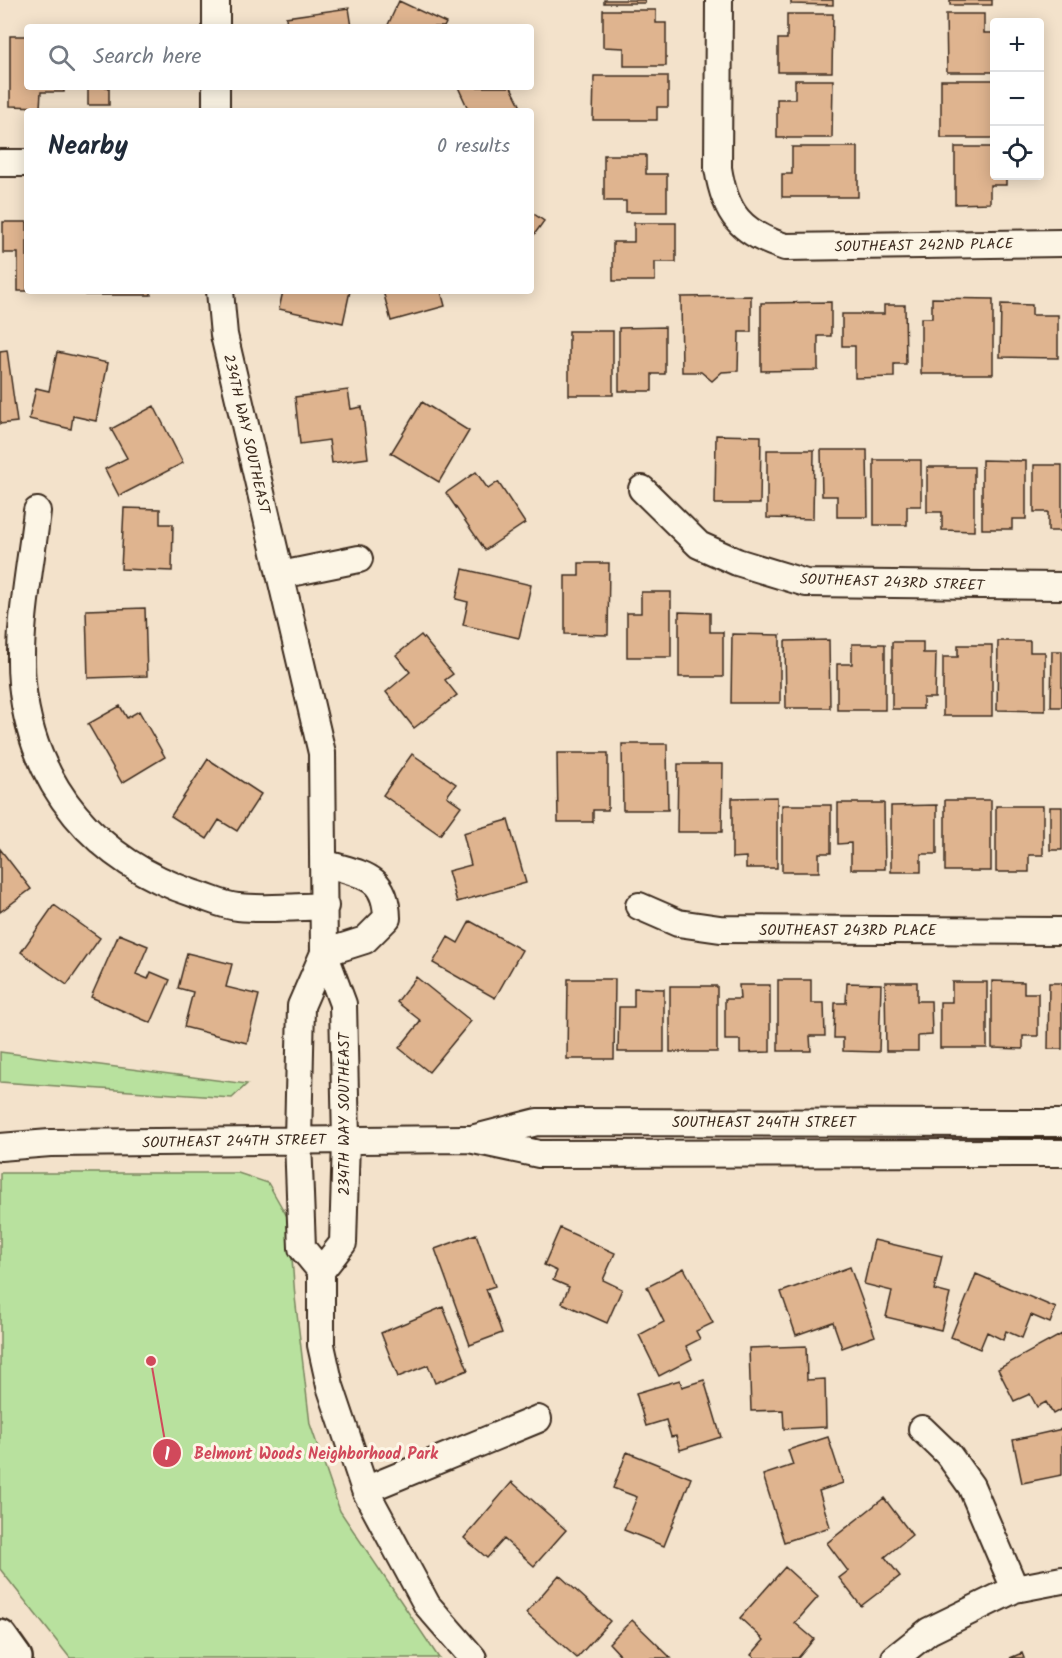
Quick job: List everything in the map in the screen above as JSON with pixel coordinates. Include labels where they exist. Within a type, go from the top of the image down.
[{"type":"main road","points":[[0,1636],[15,1658]]},
{"type":"street","points":[[216,0],[216,24]]},
{"type":"street","name":"SOUTHEAST 242ND PLACE","points":[[719,0],[718,168],[722,194],[743,228],[765,240],[785,247],[1062,243]]},
{"type":"street","points":[[216,90],[216,108]]},
{"type":"street","points":[[0,163],[24,163]]},
{"type":"street","name":"234TH WAY SOUTHEAST","points":[[220,294],[224,335],[322,753],[324,952],[343,1004],[346,1140],[343,1243],[321,1271],[302,1248],[298,1140],[301,1006],[324,952]]},
{"type":"street","name":"SOUTHEAST 243RD STREET","points":[[642,489],[699,544],[737,562],[806,583],[1062,586]]},
{"type":"street","points":[[37,511],[21,652],[22,684],[35,746],[54,786],[75,815],[114,854],[150,877],[182,890],[237,908],[325,906]]},
{"type":"street","points":[[281,575],[359,559]]},
{"type":"street","points":[[324,863],[366,876],[378,884],[386,897],[387,918],[379,929],[365,940],[324,952]]},
{"type":"street","name":"SOUTHEAST 243RD PLACE","points":[[639,906],[678,923],[720,929],[1062,931]]},
{"type":"street","name":"SOUTHEAST 244TH STREET","points":[[469,1139],[537,1122],[1062,1123]]},
{"type":"street","name":"SOUTHEAST 244TH STREET","points":[[0,1147],[50,1143],[469,1139],[539,1154],[1062,1153]]},
{"type":"street","points":[[321,1271],[321,1345],[330,1386],[365,1490],[427,1605],[473,1658]]},
{"type":"street","points":[[365,1490],[538,1419]]},
{"type":"street","points":[[922,1429],[948,1454],[971,1486],[1016,1588]]},
{"type":"street","points":[[895,1658],[929,1631],[1016,1588],[1062,1580]]},
{"type":"green space","points":[[0,1052],[247,1084],[232,1098],[0,1082]]},
{"type":"green space","points":[[0,1173],[238,1173],[268,1183],[289,1220],[295,1297],[310,1424],[340,1511],[439,1658],[70,1658],[0,1569]]},
{"type":"building","points":[[604,0],[645,0],[645,3],[604,3]]},
{"type":"building","points":[[791,0],[833,0],[833,5],[791,4]]},
{"type":"building","points":[[950,0],[992,0],[992,5],[950,5]]},
{"type":"building","points":[[399,1],[446,23],[446,24],[388,24]]},
{"type":"building","points":[[349,8],[352,24],[287,24],[286,17]]},
{"type":"building","points":[[603,10],[656,10],[656,23],[666,23],[666,66],[624,66],[624,48],[603,47]]},
{"type":"building","points":[[787,14],[833,14],[832,72],[778,72],[778,39],[787,39]]},
{"type":"building","points":[[946,14],[984,14],[984,33],[990,33],[990,72],[947,72]]},
{"type":"building","points":[[10,36],[24,36],[24,90],[64,90],[64,92],[41,92],[40,107],[10,106]]},
{"type":"building","points":[[594,76],[668,76],[668,107],[657,107],[657,120],[593,120]]},
{"type":"building","points":[[795,80],[833,80],[832,138],[777,138],[777,99],[795,99]]},
{"type":"building","points":[[941,80],[990,80],[990,138],[941,138]]},
{"type":"building","points":[[88,90],[109,90],[109,105],[88,105]]},
{"type":"building","points":[[459,90],[512,90],[520,105],[516,108],[468,108]]},
{"type":"building","points":[[792,147],[858,147],[858,197],[782,197],[782,174],[792,174]]},
{"type":"building","points":[[955,147],[990,147],[990,180],[1006,180],[1006,185],[990,185],[990,203],[955,204]]},
{"type":"building","points":[[604,155],[646,155],[646,174],[667,174],[667,212],[626,212],[626,201],[604,201]]},
{"type":"building","points":[[534,214],[544,221],[534,235]]},
{"type":"building","points":[[3,222],[24,222],[24,291],[18,291],[18,253],[3,253]]},
{"type":"building","points":[[634,223],[676,223],[676,262],[655,262],[655,281],[613,281],[613,242],[634,242]]},
{"type":"building","points":[[85,294],[151,294],[151,295]]},
{"type":"building","points":[[282,294],[349,294],[343,323],[279,309]]},
{"type":"building","points":[[384,294],[442,294],[445,306],[391,321]]},
{"type":"building","points":[[751,296],[751,332],[739,332],[738,371],[722,372],[712,381],[701,372],[682,372],[681,297]]},
{"type":"building","points":[[932,298],[993,299],[993,374],[921,374],[921,318],[932,318]]},
{"type":"building","points":[[831,302],[831,336],[818,336],[818,370],[761,371],[761,303]]},
{"type":"building","points":[[1001,304],[1032,305],[1032,315],[1058,315],[1058,358],[1000,357]]},
{"type":"building","points":[[884,305],[905,305],[906,364],[894,364],[894,377],[855,378],[855,346],[842,346],[842,314],[884,314]]},
{"type":"building","points":[[665,327],[665,374],[652,374],[652,391],[619,391],[619,328]]},
{"type":"building","points":[[569,331],[613,331],[613,395],[569,395]]},
{"type":"building","points":[[7,350],[17,422],[0,424],[0,351]]},
{"type":"building","points":[[57,352],[108,363],[96,421],[73,416],[71,429],[29,419],[36,388],[49,391]]},
{"type":"building","points":[[348,390],[351,409],[362,407],[368,458],[332,463],[329,440],[300,444],[295,397]]},
{"type":"building","points":[[422,402],[469,431],[439,482],[391,453]]},
{"type":"building","points":[[154,406],[183,463],[119,496],[105,469],[127,458],[111,429]]},
{"type":"building","points":[[716,435],[761,436],[760,504],[715,504]]},
{"type":"building","points":[[767,450],[814,450],[813,519],[767,518]]},
{"type":"building","points":[[821,450],[867,450],[868,517],[837,517],[837,496],[822,496]]},
{"type":"building","points":[[874,460],[921,460],[921,506],[907,506],[907,525],[874,525]]},
{"type":"building","points":[[982,460],[1026,461],[1026,519],[1012,519],[1012,529],[982,529]]},
{"type":"building","points":[[1034,465],[1062,465],[1062,531],[1048,531],[1048,512],[1034,512]]},
{"type":"building","points":[[927,467],[974,467],[974,531],[942,530],[942,512],[927,512]]},
{"type":"building","points":[[476,472],[488,489],[498,482],[525,523],[485,550],[446,493]]},
{"type":"building","points":[[124,508],[160,509],[160,524],[173,524],[172,571],[121,569]]},
{"type":"building","points":[[579,563],[609,563],[608,635],[565,634],[565,576],[579,576]]},
{"type":"building","points":[[463,569],[531,585],[519,638],[463,625],[468,602],[456,599]]},
{"type":"building","points":[[641,592],[671,592],[671,657],[627,657],[627,613],[641,613]]},
{"type":"building","points":[[145,608],[147,676],[88,678],[86,610]]},
{"type":"building","points":[[679,612],[710,613],[710,632],[723,632],[723,677],[679,677]]},
{"type":"building","points":[[732,634],[780,635],[780,703],[731,703]]},
{"type":"building","points":[[421,635],[453,674],[445,680],[457,695],[414,728],[386,692],[410,672],[396,655]]},
{"type":"building","points":[[829,640],[830,708],[786,708],[785,641]]},
{"type":"building","points":[[998,641],[1030,641],[1030,652],[1045,652],[1045,711],[997,710]]},
{"type":"building","points":[[892,642],[923,642],[923,653],[936,653],[935,698],[923,698],[923,709],[892,709]]},
{"type":"building","points":[[852,644],[885,644],[885,710],[837,710],[837,664],[852,664]]},
{"type":"building","points":[[958,645],[992,645],[992,716],[943,716],[943,657],[958,657]]},
{"type":"building","points":[[1052,651],[1062,651],[1062,707],[1051,707]]},
{"type":"building","points":[[120,706],[127,718],[139,711],[165,757],[122,783],[88,724]]},
{"type":"building","points":[[622,744],[667,744],[668,810],[623,810]]},
{"type":"building","points":[[557,753],[608,753],[608,810],[593,810],[593,822],[558,822]]},
{"type":"building","points":[[412,754],[456,784],[447,796],[461,806],[440,835],[383,795]]},
{"type":"building","points":[[208,759],[261,794],[237,831],[219,820],[207,839],[171,816]]},
{"type":"building","points":[[678,764],[723,764],[722,832],[677,832]]},
{"type":"building","points":[[777,797],[777,868],[746,868],[746,857],[732,858],[732,798]]},
{"type":"building","points":[[945,800],[991,800],[991,871],[945,871]]},
{"type":"building","points":[[838,803],[884,803],[885,869],[851,869],[851,843],[838,844]]},
{"type":"building","points":[[782,805],[831,805],[831,853],[819,853],[819,872],[782,872]]},
{"type":"building","points":[[937,805],[937,854],[921,854],[921,872],[891,872],[891,806]]},
{"type":"building","points":[[996,806],[1043,806],[1043,855],[1029,855],[1029,872],[996,872]]},
{"type":"building","points":[[1050,807],[1062,807],[1062,850],[1050,850]]},
{"type":"building","points":[[508,820],[526,883],[457,902],[448,871],[471,865],[463,833]]},
{"type":"building","points":[[0,849],[31,889],[0,912]]},
{"type":"building","points":[[54,905],[100,938],[67,985],[21,952]]},
{"type":"building","points":[[470,921],[522,950],[495,998],[433,963],[448,937],[458,943]]},
{"type":"building","points":[[119,934],[148,946],[136,974],[148,979],[151,972],[170,980],[151,1023],[91,997]]},
{"type":"building","points":[[187,953],[232,964],[226,987],[259,995],[247,1043],[184,1027],[193,992],[178,988]]},
{"type":"building","points":[[416,977],[471,1021],[429,1072],[399,1048],[421,1021],[397,1002]]},
{"type":"building","points":[[568,979],[615,979],[614,1059],[567,1059]]},
{"type":"building","points":[[778,980],[811,980],[811,1003],[824,1003],[825,1036],[810,1036],[811,1051],[778,1051]]},
{"type":"building","points":[[992,981],[1024,982],[1024,993],[1038,993],[1038,1036],[1023,1036],[1023,1049],[992,1048]]},
{"type":"building","points":[[885,982],[917,982],[917,1001],[931,1001],[932,1035],[918,1036],[918,1051],[886,1051]]},
{"type":"building","points":[[952,982],[987,982],[987,1048],[940,1048],[940,1002],[952,1002]]},
{"type":"building","points":[[847,983],[881,984],[879,1052],[843,1051],[843,1038],[834,1038],[835,1003],[846,1003]]},
{"type":"building","points":[[1049,983],[1062,983],[1062,1049],[1048,1049]]},
{"type":"building","points":[[739,985],[770,985],[770,1052],[740,1053],[740,1040],[725,1040],[725,999],[740,999]]},
{"type":"building","points":[[670,986],[717,986],[717,1052],[670,1052]]},
{"type":"building","points":[[634,988],[664,989],[664,1052],[618,1052],[619,1007],[634,1007]]},
{"type":"building","points":[[560,1228],[615,1253],[603,1280],[622,1289],[607,1323],[562,1303],[569,1287],[553,1280],[557,1271],[544,1265]]},
{"type":"building","points":[[476,1234],[495,1286],[486,1289],[502,1333],[470,1345],[435,1249]]},
{"type":"building","points":[[874,1240],[942,1256],[934,1290],[950,1294],[941,1330],[886,1317],[892,1291],[864,1284]]},
{"type":"building","points":[[850,1267],[875,1336],[842,1348],[833,1322],[796,1335],[781,1292]]},
{"type":"building","points":[[684,1268],[713,1323],[696,1331],[700,1339],[686,1346],[692,1359],[659,1376],[639,1335],[664,1322],[647,1287]]},
{"type":"building","points":[[976,1274],[1056,1308],[1050,1323],[1031,1315],[1022,1338],[1006,1331],[1003,1340],[987,1332],[980,1349],[951,1337]]},
{"type":"building","points":[[443,1307],[468,1370],[435,1383],[428,1365],[398,1377],[381,1333]]},
{"type":"building","points":[[1062,1334],[1062,1409],[1053,1414],[1046,1402],[1037,1407],[1030,1394],[1014,1401],[998,1369]]},
{"type":"building","points":[[806,1346],[807,1380],[825,1379],[826,1427],[784,1429],[783,1410],[751,1411],[749,1348]]},
{"type":"building","points":[[680,1380],[682,1387],[704,1380],[721,1437],[680,1450],[676,1436],[671,1437],[666,1420],[646,1426],[636,1393]]},
{"type":"building","points":[[1062,1429],[1062,1475],[1022,1483],[1013,1440]]},
{"type":"building","points":[[828,1437],[843,1483],[819,1491],[830,1527],[784,1542],[763,1475],[793,1465],[788,1450]]},
{"type":"building","points":[[627,1452],[691,1478],[664,1546],[624,1530],[637,1497],[613,1488]]},
{"type":"building","points":[[512,1482],[566,1530],[534,1566],[504,1539],[487,1558],[464,1538]]},
{"type":"building","points":[[884,1498],[912,1535],[885,1557],[900,1576],[861,1606],[839,1578],[848,1571],[827,1543]]},
{"type":"building","points":[[785,1567],[818,1597],[795,1623],[814,1639],[798,1658],[755,1658],[751,1655],[764,1640],[740,1618]]},
{"type":"building","points":[[559,1575],[610,1621],[577,1658],[526,1613]]},
{"type":"building","points":[[632,1620],[671,1658],[620,1658],[621,1656],[609,1643]]},
{"type":"building","points":[[1022,1653],[1024,1658],[1010,1658]]},
{"type":"place","name":"Belmont Woods Neighborhood Park","points":[[151,1361]]}]
